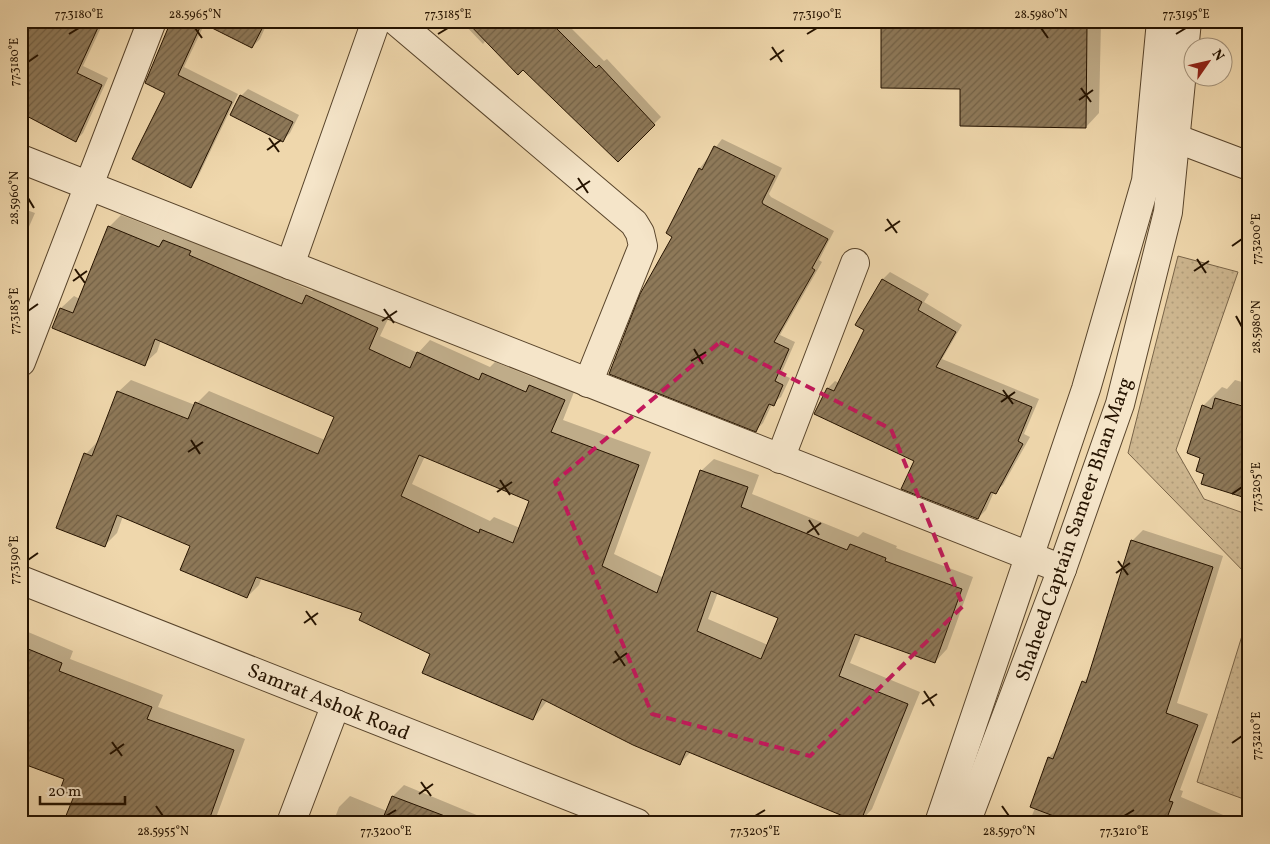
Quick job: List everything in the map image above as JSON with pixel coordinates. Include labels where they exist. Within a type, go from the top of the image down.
[{"type":"street","points":[[21,362],[152,21]]},
{"type":"street","points":[[290,266],[376,21]]},
{"type":"street","points":[[396,21],[634,223],[640,233],[642,246],[588,383]]},
{"type":"street","name":"Shaheed Captain Sameer Bhan Marg","points":[[966,823],[1062,569],[1120,404],[1168,212],[1163,134],[1162,21]]},
{"type":"street","name":"Shaheed Captain Sameer Bhan Marg","points":[[939,823],[1086,389],[1146,181],[1163,134],[1187,21]]},
{"type":"street","points":[[1163,134],[1249,166]]},
{"type":"street","points":[[21,159],[1062,569]]},
{"type":"street","points":[[780,459],[855,263]]},
{"type":"street","name":"Samrat Ashok Road","points":[[21,580],[637,823]]},
{"type":"street","points":[[291,823],[336,704]]},
{"type":"highlighted area","points":[[720,342],[891,429],[963,606],[810,756],[652,714],[555,482]]},
{"type":"shaded area","points":[[1178,256],[1238,272],[1176,450],[1204,499],[1249,515],[1249,577],[1128,453]]},
{"type":"shaded area","points":[[1249,613],[1249,801],[1197,782]]},
{"type":"building","points":[[21,21],[101,21],[77,73],[102,85],[76,142],[21,113]]},
{"type":"building","points":[[171,21],[266,21],[252,48],[202,23],[178,75],[232,102],[191,188],[132,159],[165,93],[145,83]]},
{"type":"building","points":[[466,21],[549,21],[596,68],[599,65],[655,125],[618,162],[523,70],[518,75]]},
{"type":"building","points":[[881,21],[981,21],[981,23],[1087,25],[1086,128],[960,126],[960,89],[881,88]]},
{"type":"building","points":[[240,95],[293,122],[283,142],[230,115]]},
{"type":"building","points":[[714,146],[775,176],[762,202],[763,204],[828,239],[812,268],[815,270],[774,342],[789,349],[775,381],[783,385],[774,406],[769,404],[756,432],[609,374],[640,294],[672,237],[666,233],[699,168],[702,170]]},
{"type":"building","points":[[108,226],[159,247],[163,240],[191,251],[189,255],[302,304],[306,295],[378,328],[369,349],[410,368],[417,352],[479,380],[482,373],[526,392],[529,385],[565,400],[551,432],[639,465],[602,566],[657,593],[700,470],[748,487],[741,507],[847,550],[850,544],[886,558],[885,561],[962,589],[935,663],[855,634],[839,676],[908,704],[860,823],[686,751],[680,765],[633,745],[542,699],[533,720],[422,673],[430,654],[359,620],[362,613],[256,577],[247,598],[180,570],[190,546],[117,515],[105,547],[56,528],[84,453],[92,456],[117,391],[188,419],[195,402],[318,454],[334,417],[155,339],[145,366],[52,328],[60,308],[73,313]],"holes":[[[419,455],[529,501],[513,543],[480,529],[479,533],[401,496]],[[711,591],[778,618],[761,659],[697,631]]]},
{"type":"building","points":[[882,279],[922,302],[918,310],[956,332],[936,367],[1032,407],[1018,441],[1023,444],[996,494],[991,492],[978,519],[901,489],[914,461],[814,414],[827,388],[834,391],[864,330],[855,325]]},
{"type":"building","points":[[1215,398],[1249,408],[1249,499],[1201,484],[1204,474],[1196,471],[1200,458],[1187,453],[1202,405],[1212,409]]},
{"type":"building","points":[[1131,540],[1213,567],[1166,713],[1198,725],[1169,801],[1173,802],[1165,823],[1072,823],[1030,807],[1048,757],[1053,759],[1082,681],[1086,683]]},
{"type":"building","points":[[21,646],[62,663],[59,671],[152,707],[147,719],[234,750],[208,823],[63,823],[74,796],[60,790],[64,779],[21,763]]},
{"type":"building","points":[[392,796],[458,821],[457,823],[381,823]]}]
